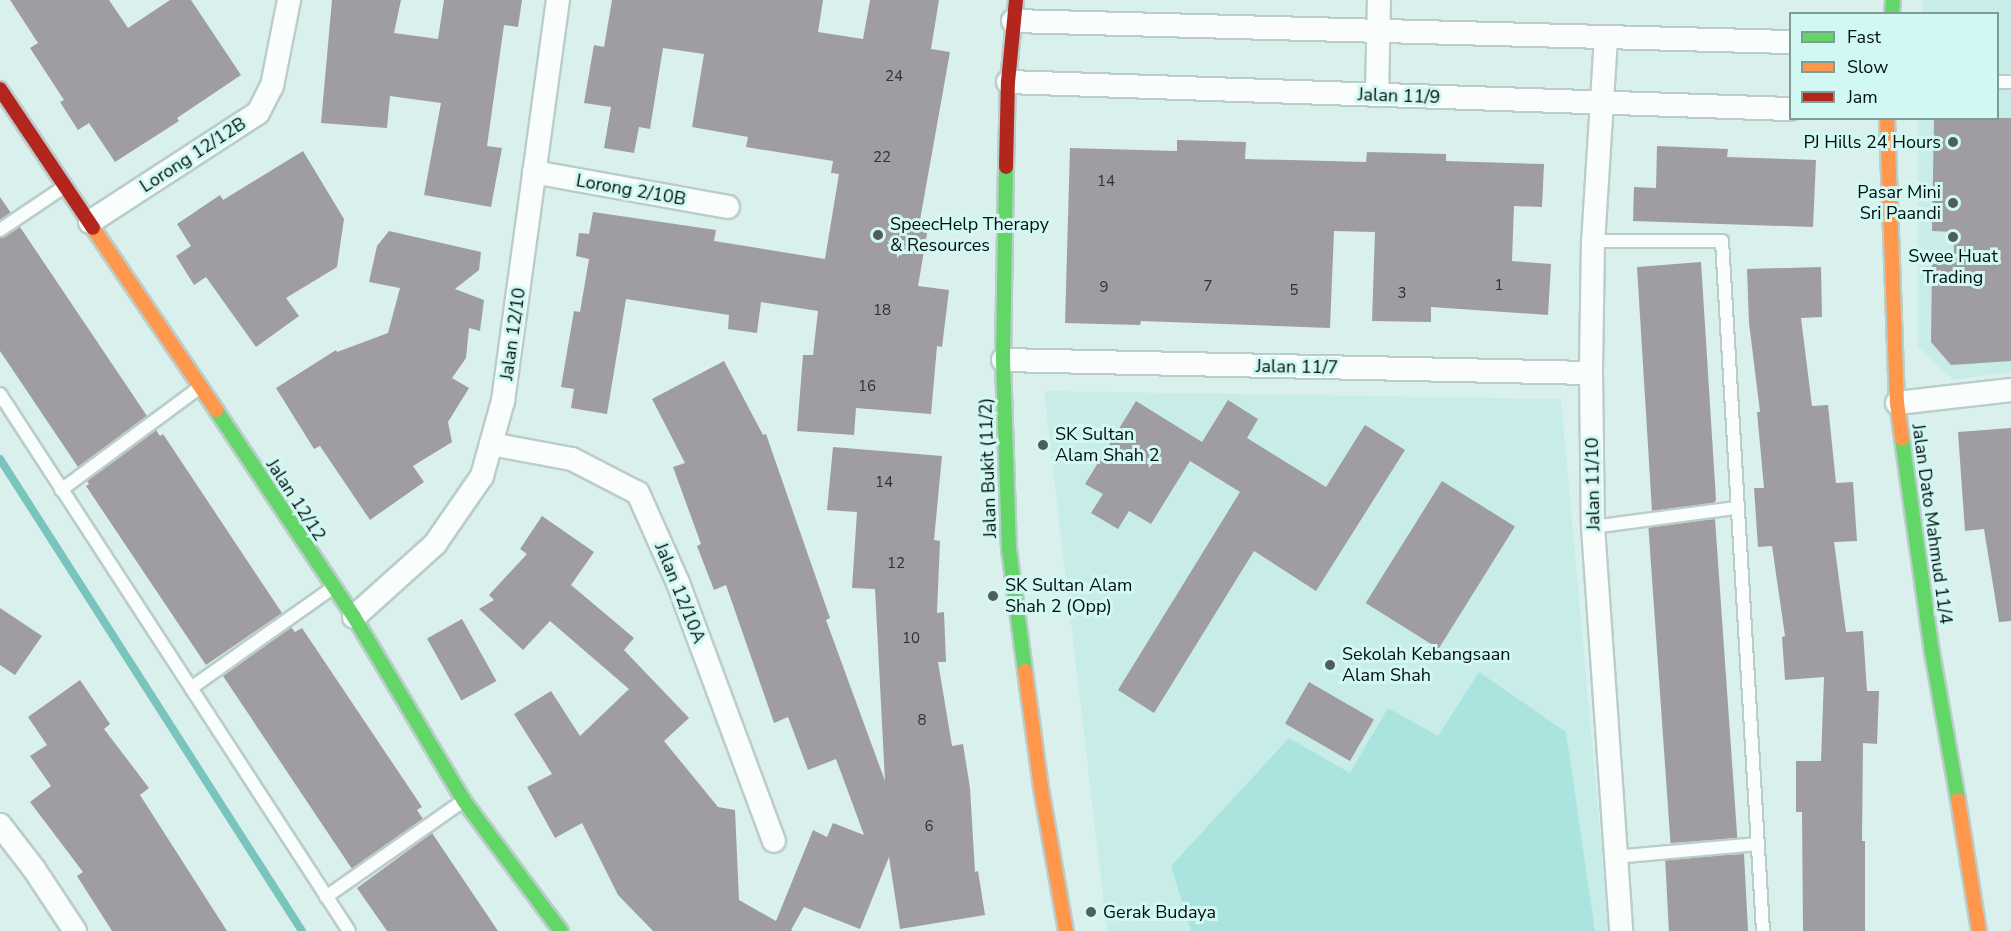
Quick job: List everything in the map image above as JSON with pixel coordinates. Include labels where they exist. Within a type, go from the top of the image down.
[{"type":"street","name":"Lorong 12/12B","points":[[90,222],[258,113],[272,86],[289,0]]},
{"type":"street","name":"Jalan 12/10","points":[[354,617],[435,544],[482,476],[504,390],[558,0]]},
{"type":"street","points":[[1377,95],[1379,0]]},
{"type":"street","points":[[1014,10],[1378,31],[1789,42]]},
{"type":"street","name":"Jalan Bukit (11/2)","points":[[1014,10],[1008,82],[1003,360],[1009,549],[1041,788],[1066,931]]},
{"type":"street","name":"Jalan 11/10","points":[[1606,37],[1593,242],[1590,374],[1593,527],[1621,931]]},
{"type":"street","name":"Jalan 11/9","points":[[1008,82],[1789,109]]},
{"type":"street","name":"Jalan 12/12","points":[[0,89],[201,387],[332,588],[354,617],[464,801],[561,931]]},
{"type":"street","name":"Jalan Dato Mahmud 11/4","points":[[1887,120],[1898,403],[1932,652],[1968,853],[1978,931]]},
{"type":"street","name":"Lorong 2/10B","points":[[534,172],[728,207]]},
{"type":"street","name":"Jalan 11/7","points":[[1003,360],[1590,374]]},
{"type":"street","points":[[1898,403],[2011,390]]},
{"type":"street","name":"Jalan 12/10A","points":[[491,444],[573,459],[638,493],[678,583],[774,841]]},
{"type":"street","points":[[0,825],[34,869],[75,931]]},
{"type":"lane","points":[[0,230],[65,186]]},
{"type":"lane","points":[[1593,242],[1722,241],[1736,508],[1763,931]]},
{"type":"lane","points":[[61,490],[201,387]]},
{"type":"lane","points":[[0,394],[349,931]]},
{"type":"lane","points":[[1593,527],[1736,508]]},
{"type":"lane","points":[[191,688],[332,588]]},
{"type":"lane","points":[[326,897],[464,801]]},
{"type":"lane","points":[[1615,858],[1756,844]]},
{"type":"shaded area","points":[[1923,0],[2011,0],[2011,372],[1953,380],[1918,347],[1918,120],[1999,120],[1999,12],[1922,12]]},
{"type":"shaded area","name":"Sekolah Kebangsaan Alam Shah","points":[[1044,391],[1561,399],[1609,931],[1107,931]]},
{"type":"shaded area","points":[[1479,672],[1566,732],[1595,931],[1191,931],[1171,866],[1289,738],[1350,773],[1388,708],[1438,736]]},
{"type":"building","points":[[10,0],[109,0],[128,28],[170,0],[191,0],[241,75],[177,118],[179,121],[115,162],[89,123],[78,130],[60,102],[64,100],[30,48],[38,43]]},
{"type":"building","points":[[332,0],[401,0],[394,33],[438,39],[444,0],[522,0],[518,27],[504,25],[487,146],[502,148],[491,207],[424,195],[441,103],[390,96],[387,128],[321,123]]},
{"type":"building","points":[[612,0],[823,0],[818,32],[863,39],[870,0],[939,0],[931,49],[950,52],[920,220],[929,222],[918,286],[949,290],[942,347],[937,346],[931,414],[856,408],[854,435],[797,431],[803,355],[813,355],[818,311],[761,302],[757,333],[728,329],[729,315],[626,299],[607,414],[571,408],[574,389],[561,387],[574,311],[580,312],[589,259],[576,256],[579,233],[589,234],[593,212],[716,230],[714,241],[825,259],[839,174],[831,173],[833,161],[746,147],[748,137],[692,127],[704,54],[663,48],[650,129],[639,127],[634,153],[604,148],[611,107],[584,103],[594,45],[604,47]]},
{"type":"building","points":[[2011,118],[2011,361],[1951,365],[1931,342],[1932,264],[1954,263],[1954,232],[1932,231],[1934,120]]},
{"type":"building","points":[[1177,140],[1246,142],[1245,159],[1366,162],[1367,152],[1446,154],[1446,161],[1544,164],[1542,207],[1514,206],[1512,261],[1551,264],[1548,315],[1431,307],[1431,322],[1372,321],[1375,232],[1334,231],[1330,328],[1141,321],[1140,325],[1065,323],[1070,148],[1177,151]]},
{"type":"building","points":[[1657,146],[1728,149],[1727,157],[1816,160],[1813,227],[1633,221],[1634,187],[1656,188]]},
{"type":"building","points":[[303,151],[344,219],[337,267],[286,298],[299,316],[256,347],[206,277],[194,285],[176,256],[191,246],[177,224],[220,195],[223,200]]},
{"type":"building","points":[[0,197],[11,213],[0,220]]},
{"type":"building","points":[[20,227],[147,416],[78,467],[0,351],[0,238]]},
{"type":"building","points":[[389,231],[481,252],[479,270],[455,289],[484,300],[480,331],[469,328],[466,358],[452,378],[469,388],[448,422],[452,442],[413,466],[424,482],[370,520],[320,446],[314,449],[276,388],[336,350],[337,352],[388,333],[400,288],[369,282],[377,246]]},
{"type":"building","points":[[1701,262],[1716,500],[1714,503],[1652,511],[1637,267]]},
{"type":"building","points":[[1821,267],[1822,317],[1801,318],[1812,406],[1828,405],[1836,483],[1853,482],[1857,541],[1834,542],[1846,632],[1863,631],[1867,691],[1879,691],[1877,744],[1863,743],[1862,841],[1865,841],[1865,931],[1803,931],[1802,812],[1796,812],[1796,761],[1821,761],[1824,677],[1785,680],[1782,637],[1785,636],[1772,546],[1758,547],[1754,488],[1764,488],[1757,412],[1760,412],[1749,323],[1747,269]]},
{"type":"building","points":[[724,361],[763,435],[766,434],[830,618],[826,620],[885,781],[875,589],[852,588],[857,512],[827,510],[833,447],[942,456],[934,540],[940,541],[937,613],[944,612],[946,662],[938,662],[952,746],[963,744],[970,788],[975,872],[978,871],[985,915],[900,929],[889,857],[860,929],[804,907],[791,930],[793,931],[653,931],[618,895],[582,823],[555,838],[527,787],[552,774],[514,714],[551,691],[580,736],[629,689],[550,621],[523,650],[479,609],[494,600],[489,595],[527,554],[520,549],[542,516],[594,552],[571,585],[634,638],[624,650],[689,718],[664,741],[718,807],[735,810],[739,900],[776,921],[813,830],[827,837],[833,823],[864,835],[836,759],[808,770],[788,717],[774,723],[726,585],[714,590],[697,546],[701,544],[673,467],[685,463],[652,399]]},
{"type":"building","points":[[1228,400],[1258,419],[1247,438],[1326,487],[1365,425],[1405,450],[1316,591],[1254,551],[1154,713],[1118,690],[1240,492],[1190,461],[1151,524],[1129,511],[1118,529],[1091,513],[1103,494],[1085,484],[1136,401],[1202,442]]},
{"type":"building","points":[[2011,428],[2011,621],[1999,622],[1984,529],[1965,531],[1958,432]]},
{"type":"building","points":[[156,430],[160,436],[163,434],[282,613],[206,665],[86,486],[89,484],[87,481]]},
{"type":"building","points":[[1442,481],[1515,527],[1439,649],[1366,603]]},
{"type":"building","points":[[1715,519],[1737,838],[1670,843],[1648,524]]},
{"type":"building","points":[[0,608],[42,636],[15,675],[0,665]]},
{"type":"building","points":[[462,619],[496,681],[461,700],[427,638]]},
{"type":"building","points":[[291,627],[295,632],[302,628],[422,807],[417,810],[423,819],[352,869],[223,676]]},
{"type":"building","points":[[80,680],[110,724],[104,729],[149,788],[140,795],[227,931],[112,931],[77,876],[83,872],[30,802],[51,786],[30,756],[47,745],[28,717]]},
{"type":"building","points":[[1309,682],[1374,720],[1350,761],[1285,724]]},
{"type":"building","points":[[432,833],[498,931],[387,931],[357,888]]},
{"type":"building","points":[[1744,854],[1748,931],[1669,931],[1665,858]]},
{"type":"waterway","points":[[0,459],[302,931]]},
{"type":"traffic: fast","points":[[1892,12],[1893,0]]},
{"type":"traffic: fast","points":[[1006,167],[1003,360],[1009,549],[1025,671]]},
{"type":"traffic: fast","points":[[216,410],[354,617],[464,801],[561,931]]},
{"type":"traffic: fast","points":[[1902,439],[1932,652],[1958,800]]},
{"type":"traffic: slow","points":[[1887,120],[1897,403],[1902,439]]},
{"type":"traffic: slow","points":[[93,228],[216,410]]},
{"type":"traffic: slow","points":[[1025,671],[1041,788],[1066,931]]},
{"type":"traffic: slow","points":[[1958,800],[1979,931]]},
{"type":"traffic: jam","points":[[1006,167],[1008,82],[1016,0]]},
{"type":"traffic: jam","points":[[0,89],[93,228]]},
{"type":"place","name":"PJ Hills 24 Hours","points":[[1953,142]]},
{"type":"place","name":"Pasar Mini Sri Paandi","points":[[1953,203]]},
{"type":"place","name":"SpeecHelp Therapy & Resources","points":[[878,235]]},
{"type":"place","name":"Swee Huat Trading","points":[[1953,237]]},
{"type":"place","name":"SK Sultan Alam Shah 2","points":[[1043,445]]},
{"type":"place","name":"SK Sultan Alam Shah 2 (Opp)","points":[[993,596]]},
{"type":"place","name":"Sekolah Kebangsaan Alam Shah","points":[[1330,665]]},
{"type":"place","name":"Gerak Budaya","points":[[1091,912]]}]
